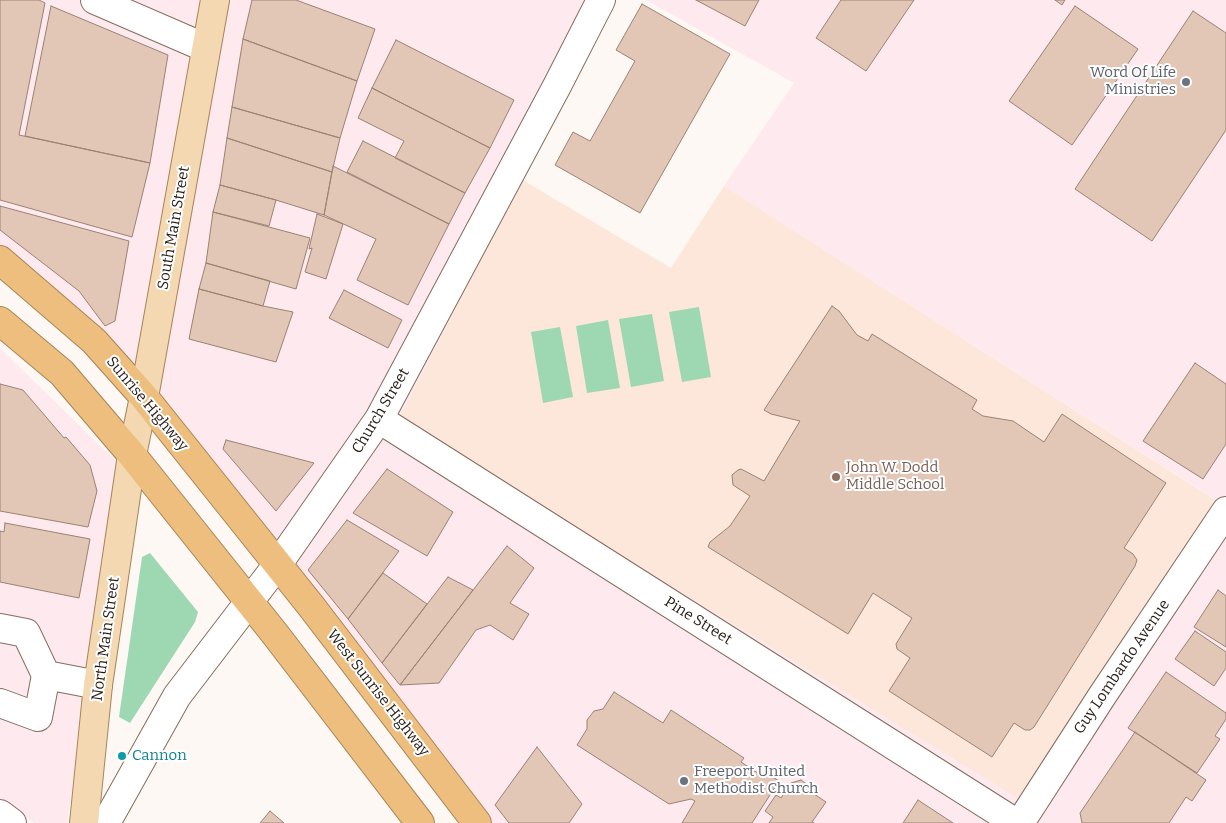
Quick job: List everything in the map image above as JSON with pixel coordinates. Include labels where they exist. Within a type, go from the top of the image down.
[{"type":"highway","name":"Sunrise Highway","points":[[0,260],[94,341],[144,397],[278,564]]},
{"type":"highway","points":[[0,321],[62,373],[132,455],[326,699],[420,823]]},
{"type":"highway","name":"West Sunrise Highway","points":[[278,564],[477,823]]},
{"type":"main road","name":"South Main Street","points":[[132,455],[215,0]]},
{"type":"main road","name":"North Main Street","points":[[84,823],[98,685],[132,455]]},
{"type":"street","points":[[95,0],[206,48]]},
{"type":"street","name":"Church Street","points":[[106,823],[177,696],[278,564],[380,419],[601,0]]},
{"type":"street","name":"Pine Street","points":[[380,419],[1016,823]]},
{"type":"street","name":"Guy Lombardo Avenue","points":[[1020,823],[1102,696],[1226,511]]},
{"type":"street","points":[[0,628],[26,633],[46,676],[38,716],[0,703]]},
{"type":"street","points":[[46,676],[98,685]]},
{"type":"street","points":[[0,814],[12,823]]},
{"type":"shaded area","points":[[0,0],[593,0],[535,154],[399,419],[1216,500],[724,186],[794,83],[646,0],[1226,0],[1226,823],[493,823],[119,354],[0,247]]},
{"type":"shaded area","name":"John W. Dodd Middle School","points":[[521,179],[671,268],[724,186],[1220,503],[1021,800],[399,419]]},
{"type":"shaded area","points":[[0,348],[123,468],[67,823],[34,823],[0,798]]},
{"type":"green space","points":[[699,307],[711,377],[682,382],[669,312]]},
{"type":"green space","points":[[652,314],[664,381],[631,387],[619,319]]},
{"type":"green space","points":[[608,320],[620,388],[587,393],[576,326]]},
{"type":"green space","points":[[560,327],[573,397],[543,403],[531,332]]},
{"type":"green space","points":[[150,553],[198,612],[195,622],[130,723],[119,717],[142,557]]},
{"type":"building","points":[[0,0],[39,0],[45,3],[19,135],[150,163],[132,237],[0,200]]},
{"type":"building","points":[[252,0],[296,0],[375,29],[357,81],[243,39]]},
{"type":"building","points":[[696,0],[759,0],[745,26]]},
{"type":"building","points":[[841,0],[914,0],[866,71],[816,38]]},
{"type":"building","points":[[1055,0],[1065,0],[1062,5]]},
{"type":"building","points":[[642,4],[730,54],[640,213],[555,165],[573,132],[590,141],[635,61],[616,50]]},
{"type":"building","points":[[51,6],[168,55],[150,163],[25,136]]},
{"type":"building","points":[[1075,6],[1138,49],[1072,145],[1009,101]]},
{"type":"building","name":"Word Of Life Ministries","points":[[1193,11],[1226,33],[1226,130],[1152,241],[1075,189]]},
{"type":"building","points":[[243,39],[357,81],[340,138],[232,107]]},
{"type":"building","points":[[396,40],[514,100],[490,148],[372,88]]},
{"type":"building","points":[[372,88],[490,148],[465,193],[395,158],[404,141],[358,118]]},
{"type":"building","points":[[232,107],[340,138],[332,172],[227,138]]},
{"type":"building","points":[[227,138],[332,172],[324,215],[220,185]]},
{"type":"building","points":[[363,141],[465,193],[449,224],[347,172]]},
{"type":"building","points":[[333,166],[449,224],[408,305],[357,280],[376,239],[324,215]]},
{"type":"building","points":[[220,185],[276,200],[269,226],[213,212]]},
{"type":"building","points":[[0,206],[129,241],[115,321],[105,326],[79,291],[0,230]]},
{"type":"building","points":[[213,212],[310,238],[296,289],[206,263]]},
{"type":"building","points":[[317,214],[343,224],[326,279],[305,272],[312,248],[309,249]]},
{"type":"building","points":[[206,263],[270,281],[263,306],[199,289]]},
{"type":"building","points":[[199,289],[293,312],[276,362],[189,339]]},
{"type":"building","points":[[344,290],[402,320],[388,348],[329,318]]},
{"type":"building","points":[[832,306],[839,311],[857,335],[868,341],[872,334],[977,400],[972,409],[983,416],[1013,421],[1044,442],[1062,414],[1166,483],[1124,548],[1133,554],[1137,560],[1135,566],[1034,727],[1030,730],[1025,730],[1014,723],[992,757],[889,691],[910,658],[897,649],[896,644],[912,618],[873,593],[848,634],[708,547],[710,542],[730,526],[750,496],[733,485],[732,475],[741,469],[764,481],[800,421],[771,414],[764,410]]},
{"type":"building","points":[[1195,363],[1226,384],[1226,444],[1203,479],[1143,441]]},
{"type":"building","points":[[0,384],[23,390],[90,465],[97,491],[88,527],[0,511]]},
{"type":"building","points":[[226,440],[314,463],[276,511],[223,449]]},
{"type":"building","points":[[387,469],[453,512],[427,556],[353,513]]},
{"type":"building","points":[[347,520],[399,551],[348,619],[308,570]]},
{"type":"building","points":[[5,523],[90,539],[79,598],[0,582],[0,531],[4,532]]},
{"type":"building","points":[[507,546],[534,568],[510,603],[529,614],[513,640],[490,625],[476,630],[439,683],[400,685]]},
{"type":"building","points":[[383,573],[427,604],[382,663],[348,619]]},
{"type":"building","points":[[448,577],[473,590],[400,685],[382,663]]},
{"type":"building","points":[[1218,590],[1226,596],[1226,647],[1194,627]]},
{"type":"building","points":[[1195,631],[1226,652],[1226,668],[1214,686],[1175,659]]},
{"type":"building","points":[[1166,672],[1226,713],[1226,719],[1215,736],[1220,739],[1197,773],[1128,728]]},
{"type":"building","points":[[614,692],[663,723],[671,710],[744,758],[741,762],[764,777],[766,773],[779,781],[752,823],[682,823],[695,801],[691,799],[669,804],[577,745],[587,729],[587,720],[594,711],[603,709]]},
{"type":"building","points":[[1135,732],[1206,780],[1192,801],[1186,797],[1169,823],[1082,823],[1080,813]]},
{"type":"building","points":[[537,747],[582,804],[569,823],[509,823],[495,805]]},
{"type":"building","points":[[801,780],[816,791],[814,794],[826,802],[812,822],[814,823],[769,823],[773,817],[765,811],[776,795],[781,798],[791,783]]},
{"type":"building","points":[[918,800],[953,823],[903,823]]},
{"type":"building","points":[[270,811],[284,823],[260,823]]},
{"type":"place","name":"Word Of Life Ministries","points":[[1186,82]]},
{"type":"place","name":"John W. Dodd Middle School","points":[[836,477]]},
{"type":"place","name":"Cannon","points":[[122,756]]},
{"type":"place","name":"Freeport United Methodist Church","points":[[684,781]]}]
